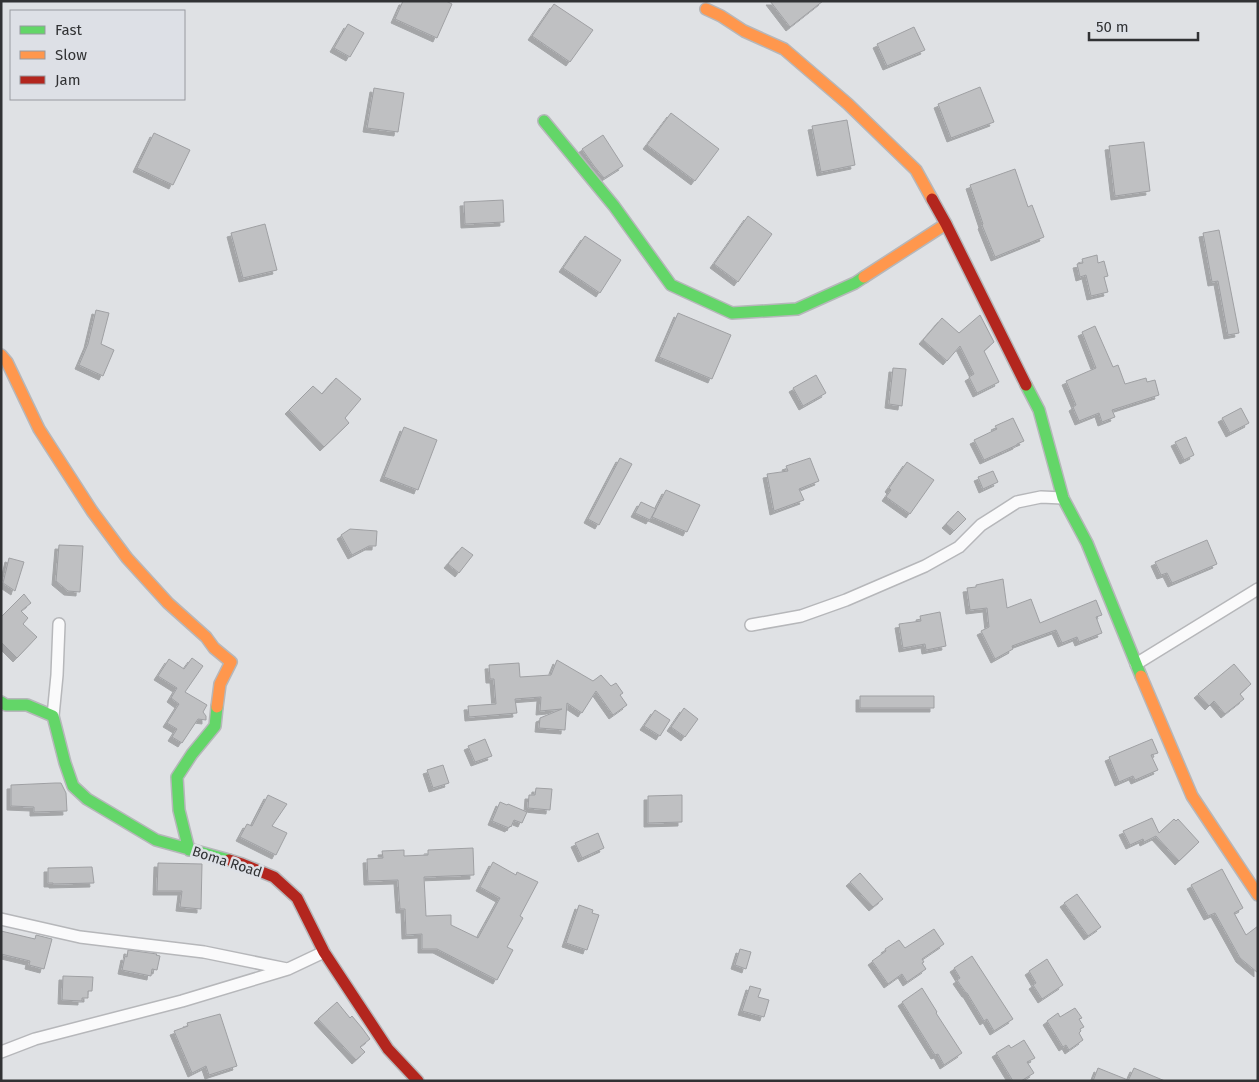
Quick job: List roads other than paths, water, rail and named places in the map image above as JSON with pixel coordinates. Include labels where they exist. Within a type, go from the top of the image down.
[{"type":"street","points":[[706,9],[721,16],[744,32],[784,49],[848,104],[916,170],[946,224],[1039,410],[1063,498],[1087,543],[1192,796],[1258,895]]},
{"type":"street","points":[[544,121],[614,206],[671,285],[732,313],[797,309],[855,283],[946,224]]},
{"type":"street","points":[[1,355],[7,362],[39,429],[92,511],[127,558],[168,604],[231,662],[220,684],[215,726],[176,777],[179,810],[189,850]]},
{"type":"street","points":[[751,625],[801,616],[846,600],[925,566],[959,547],[981,525],[1017,502],[1041,497],[1063,498]]},
{"type":"street","points":[[1136,664],[1258,589]]},
{"type":"street","points":[[1,702],[27,705],[53,716],[57,675],[58,624]]},
{"type":"street","name":"Boma Road","points":[[53,716],[65,763],[74,786],[87,799],[156,840],[242,864],[274,877],[297,898],[324,952],[388,1048],[418,1081]]},
{"type":"street","points":[[1,918],[80,937],[204,952],[288,969]]},
{"type":"street","points":[[1,1052],[35,1039],[182,1001],[288,969],[324,952]]}]
